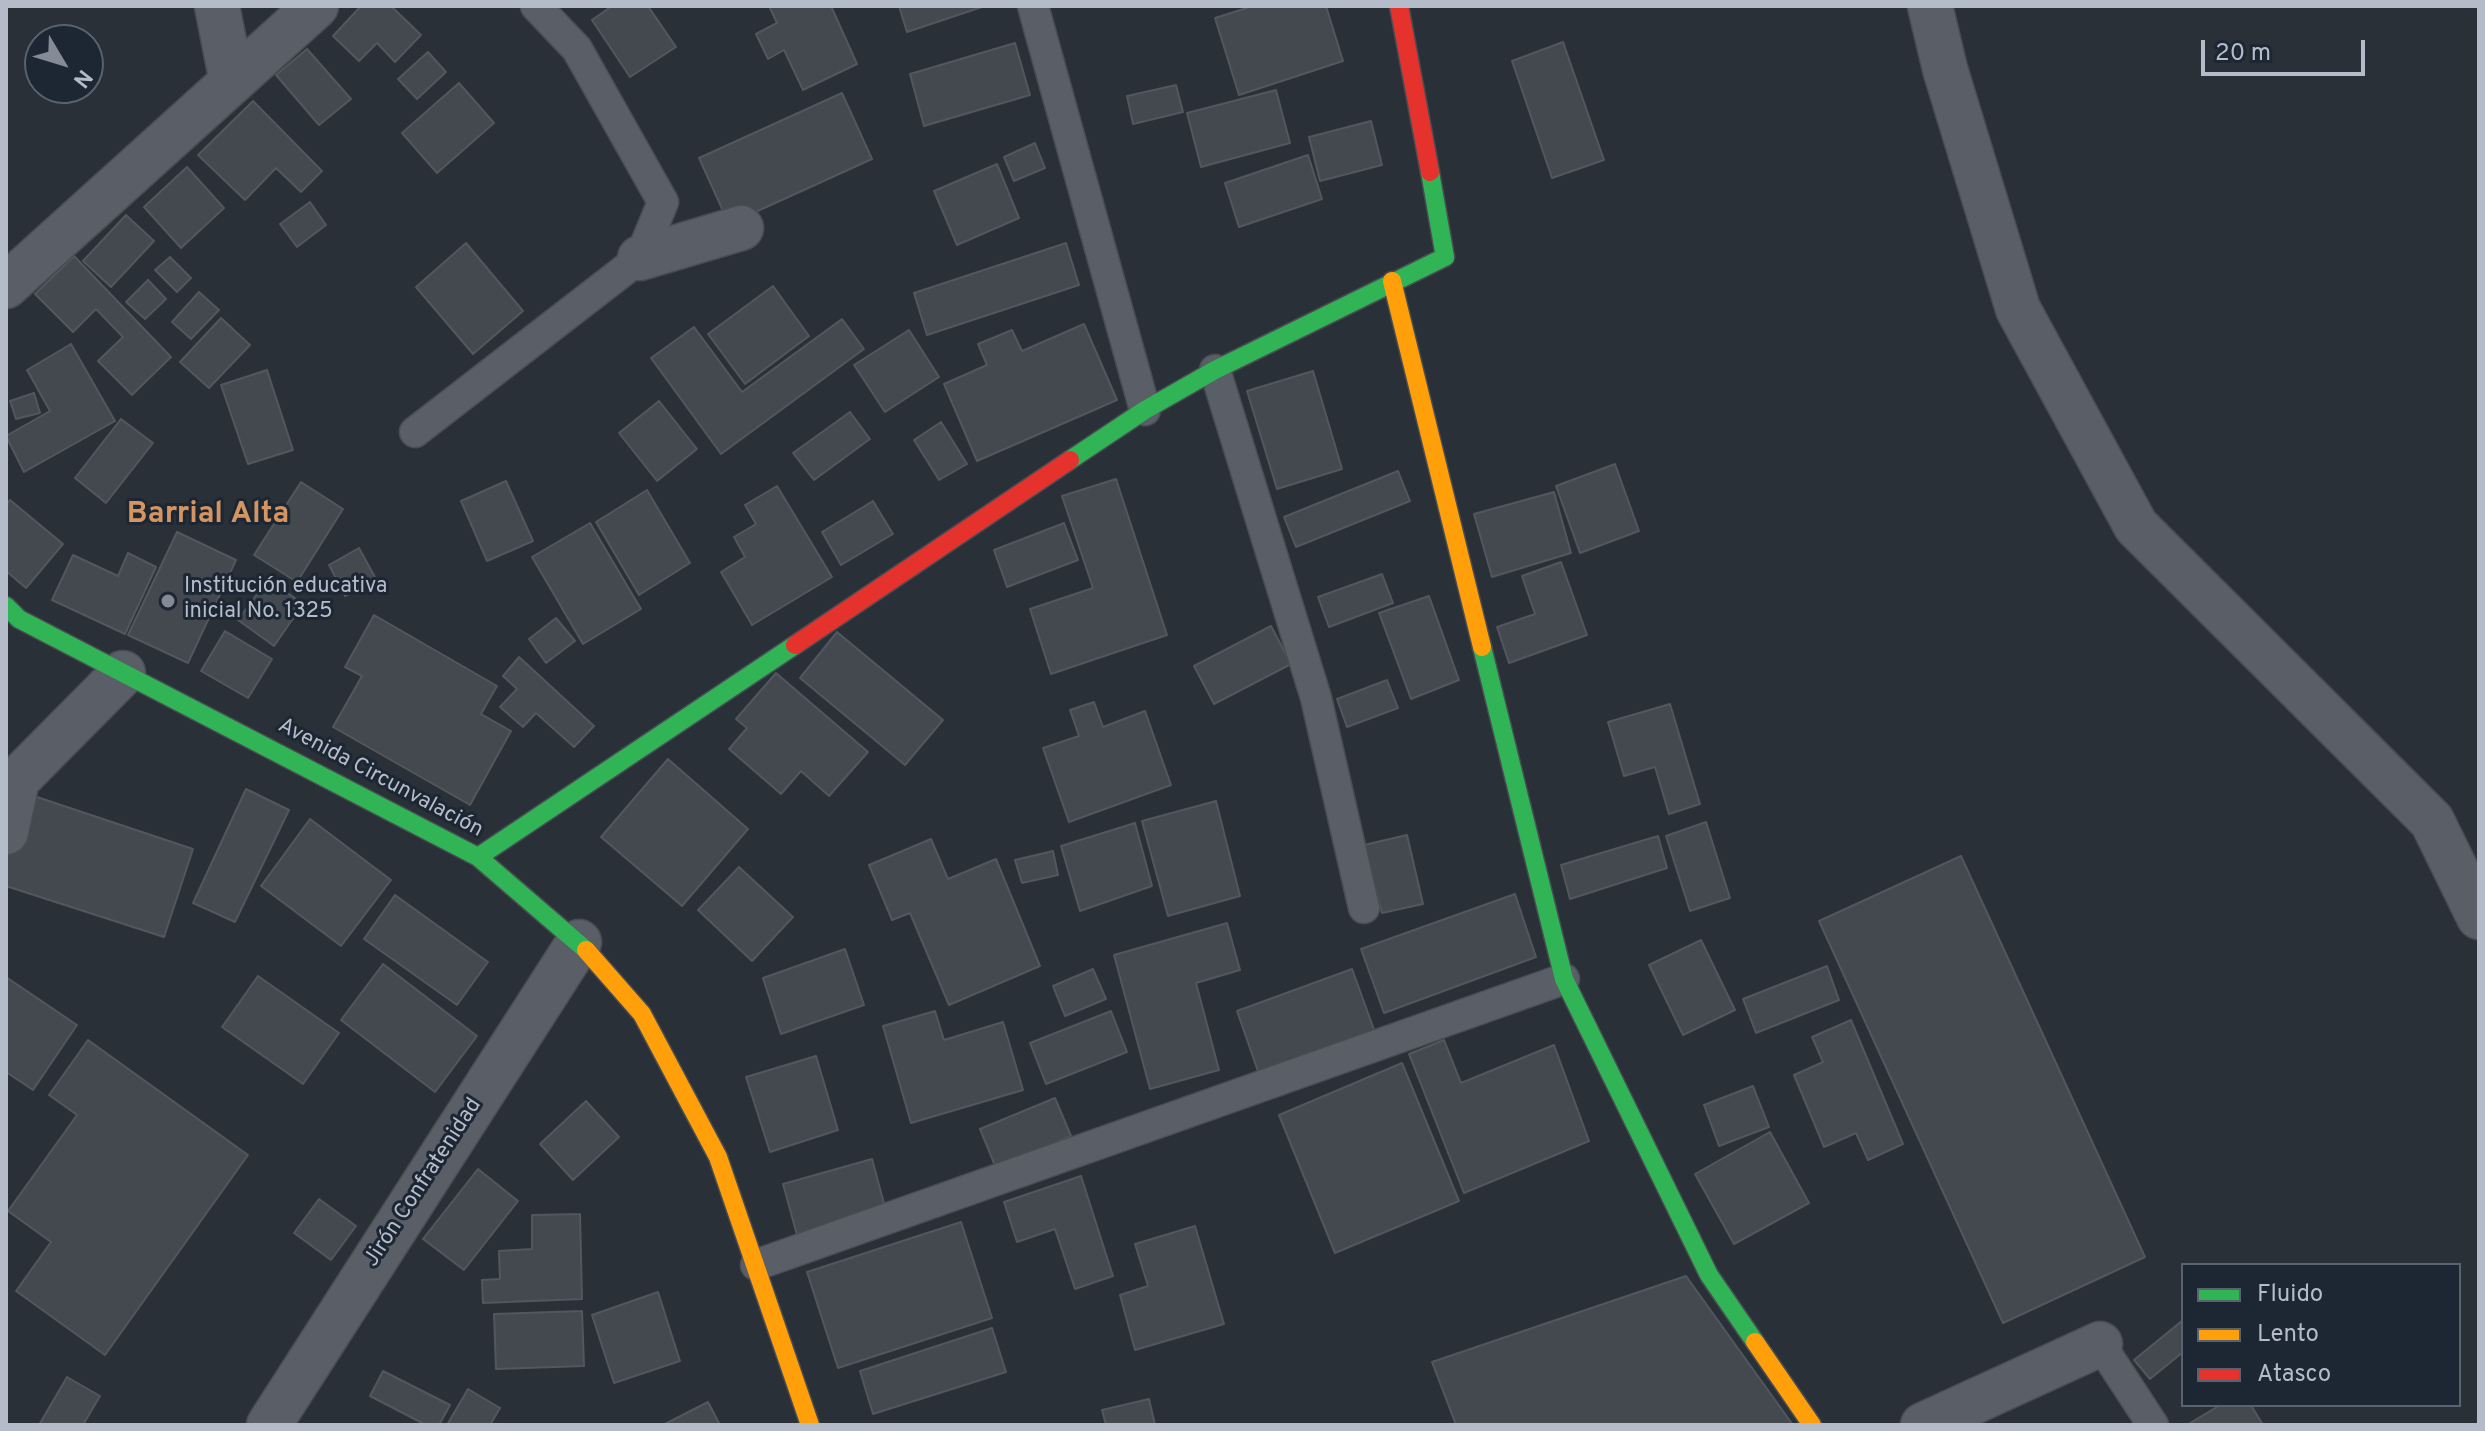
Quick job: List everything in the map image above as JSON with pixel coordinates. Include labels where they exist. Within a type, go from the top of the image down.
[{"type":"street","points":[[217,6],[232,82]]},
{"type":"street","points":[[6,286],[316,6]]},
{"type":"street","points":[[478,857],[1145,410],[1215,370],[1445,257],[1399,6]]},
{"type":"street","points":[[1930,6],[1945,69],[2018,309],[2136,526],[2432,821],[2479,917]]},
{"type":"street","points":[[640,258],[741,228]]},
{"type":"street","points":[[1392,281],[1564,979],[1709,1275],[1812,1425]]},
{"type":"street","name":"Avenida Circunvalación","points":[[6,606],[19,619],[478,857],[579,942],[642,1014],[718,1157],[810,1425]]},
{"type":"street","points":[[6,832],[17,780],[123,673]]},
{"type":"street","name":"Jirón Confratenidad","points":[[269,1425],[579,942]]},
{"type":"street","points":[[1923,1425],[2100,1344]]},
{"type":"lane","points":[[415,432],[640,258],[663,202],[577,49],[536,6]]},
{"type":"lane","points":[[1033,6],[1145,410]]},
{"type":"lane","points":[[1215,370],[1316,698],[1364,908]]},
{"type":"lane","points":[[756,1265],[1564,979]]},
{"type":"lane","points":[[2100,1344],[2153,1425]]},
{"type":"building","points":[[361,6],[391,6],[421,35],[395,62],[377,43],[359,61],[333,36]]},
{"type":"building","points":[[612,6],[648,6],[676,47],[630,77],[592,20]]},
{"type":"building","points":[[769,6],[831,6],[857,64],[803,90],[784,50],[768,59],[756,34],[777,23]]},
{"type":"building","points":[[899,6],[985,6],[907,32]]},
{"type":"building","points":[[1253,6],[1326,6],[1343,61],[1239,95],[1215,18]]},
{"type":"building","points":[[1563,42],[1604,160],[1552,178],[1512,61]]},
{"type":"building","points":[[1015,43],[1030,95],[924,126],[910,74]]},
{"type":"building","points":[[307,49],[351,99],[319,125],[276,75]]},
{"type":"building","points":[[428,52],[446,72],[417,99],[398,79]]},
{"type":"building","points":[[459,83],[494,123],[437,173],[402,133]]},
{"type":"building","points":[[1176,85],[1183,112],[1133,124],[1127,96]]},
{"type":"building","points":[[1276,90],[1290,143],[1201,167],[1187,113]]},
{"type":"building","points":[[842,93],[872,159],[729,224],[699,158]]},
{"type":"building","points":[[253,101],[322,171],[301,192],[276,168],[245,200],[198,155]]},
{"type":"building","points":[[1371,121],[1382,165],[1320,181],[1309,137]]},
{"type":"building","points":[[1035,143],[1045,168],[1014,181],[1004,157]]},
{"type":"building","points":[[1308,155],[1322,199],[1239,227],[1225,183]]},
{"type":"building","points":[[997,164],[1019,218],[957,245],[934,191]]},
{"type":"building","points":[[187,167],[224,208],[181,248],[144,207]]},
{"type":"building","points":[[310,202],[326,225],[297,247],[280,224]]},
{"type":"building","points":[[126,215],[154,241],[111,287],[83,261]]},
{"type":"building","points":[[466,243],[523,311],[473,354],[416,287]]},
{"type":"building","points":[[1066,243],[1079,285],[927,335],[914,293]]},
{"type":"building","points":[[74,256],[171,357],[132,395],[98,361],[123,337],[96,309],[73,332],[35,294]]},
{"type":"building","points":[[170,257],[191,278],[177,292],[155,270]]},
{"type":"building","points":[[148,280],[166,299],[145,319],[126,302]]},
{"type":"building","points":[[773,286],[809,336],[745,384],[708,334]]},
{"type":"building","points":[[199,292],[219,310],[191,339],[172,322]]},
{"type":"building","points":[[221,318],[250,345],[209,388],[180,362]]},
{"type":"building","points":[[842,319],[864,349],[721,454],[651,358],[694,327],[742,392]]},
{"type":"building","points":[[1084,324],[1117,400],[977,461],[944,384],[987,365],[978,344],[1012,330],[1022,351]]},
{"type":"building","points":[[909,330],[939,377],[885,412],[854,365]]},
{"type":"building","points":[[71,344],[115,421],[24,472],[6,436],[50,411],[27,370]]},
{"type":"building","points":[[267,370],[293,450],[248,464],[221,385]]},
{"type":"building","points":[[1313,371],[1342,469],[1277,489],[1247,391]]},
{"type":"building","points":[[34,393],[40,413],[16,419],[10,401]]},
{"type":"building","points":[[659,401],[697,449],[657,481],[619,433]]},
{"type":"building","points":[[850,412],[870,439],[814,480],[793,453]]},
{"type":"building","points":[[121,419],[153,443],[106,503],[75,478]]},
{"type":"building","points":[[941,422],[967,464],[939,480],[914,440]]},
{"type":"building","points":[[1615,464],[1639,531],[1580,553],[1556,486]]},
{"type":"building","points":[[1398,471],[1410,501],[1296,547],[1284,517]]},
{"type":"building","points":[[1116,479],[1167,635],[1051,674],[1030,609],[1093,588],[1062,496]]},
{"type":"building","points":[[506,481],[533,541],[487,561],[461,501]]},
{"type":"building","points":[[301,482],[343,509],[297,582],[254,555]]},
{"type":"building","points":[[777,486],[832,577],[752,625],[721,572],[745,557],[734,537],[756,524],[745,505]]},
{"type":"building","points":[[647,490],[690,563],[639,595],[596,522]]},
{"type":"building","points":[[1554,492],[1571,553],[1492,577],[1474,514]]},
{"type":"building","points":[[10,500],[63,544],[26,588],[6,571],[6,505]]},
{"type":"building","points":[[873,501],[893,534],[841,565],[822,532]]},
{"type":"building","points":[[590,523],[641,609],[583,644],[532,557]]},
{"type":"building","points":[[1064,523],[1078,560],[1007,587],[994,550]]},
{"type":"building","points":[[177,532],[236,560],[188,663],[128,635]]},
{"type":"building","points":[[359,548],[376,579],[345,596],[329,565]]},
{"type":"building","points":[[128,553],[156,567],[125,634],[52,600],[73,555],[118,576]]},
{"type":"building","points":[[1561,562],[1587,635],[1509,663],[1497,627],[1535,614],[1522,576]]},
{"type":"building","points":[[1382,574],[1393,603],[1329,627],[1318,597]]},
{"type":"building","points":[[268,579],[303,604],[274,646],[238,620]]},
{"type":"building","points":[[1429,596],[1459,680],[1411,699],[1379,613]]},
{"type":"building","points":[[374,615],[497,686],[481,714],[511,731],[470,805],[333,727],[362,676],[345,667]]},
{"type":"building","points":[[556,618],[575,641],[546,663],[529,639]]},
{"type":"building","points":[[1271,626],[1291,664],[1214,704],[1194,666]]},
{"type":"building","points":[[225,631],[272,659],[248,698],[201,671]]},
{"type":"building","points":[[837,632],[943,720],[905,765],[800,678]]},
{"type":"building","points":[[519,657],[594,726],[574,747],[536,713],[523,727],[500,707],[517,689],[503,676]]},
{"type":"building","points":[[776,673],[868,752],[829,796],[801,771],[781,794],[729,749],[747,728],[736,719]]},
{"type":"building","points":[[1387,680],[1398,708],[1347,727],[1337,699]]},
{"type":"building","points":[[1094,702],[1103,727],[1145,711],[1171,785],[1069,822],[1043,748],[1079,736],[1070,710]]},
{"type":"building","points":[[1670,704],[1700,804],[1669,814],[1655,767],[1624,776],[1608,722]]},
{"type":"building","points":[[668,759],[748,829],[682,906],[601,837]]},
{"type":"building","points":[[246,789],[289,810],[235,922],[193,903]]},
{"type":"building","points":[[28,794],[193,849],[164,937],[6,886],[6,861]]},
{"type":"building","points":[[1216,801],[1240,896],[1168,916],[1142,821]]},
{"type":"building","points":[[310,819],[391,880],[341,946],[261,886]]},
{"type":"building","points":[[1706,822],[1730,898],[1690,911],[1666,836]]},
{"type":"building","points":[[1135,823],[1152,886],[1080,911],[1061,846]]},
{"type":"building","points":[[1407,835],[1423,904],[1382,913],[1364,845]]},
{"type":"building","points":[[1658,836],[1667,868],[1570,899],[1561,865]]},
{"type":"building","points":[[931,839],[948,879],[996,859],[1040,966],[949,1005],[910,913],[892,920],[869,865]]},
{"type":"building","points":[[1053,851],[1058,875],[1022,883],[1015,860]]},
{"type":"building","points":[[1961,856],[2145,1257],[2003,1323],[1819,921]]},
{"type":"building","points":[[739,867],[793,917],[752,961],[698,910]]},
{"type":"building","points":[[1515,894],[1536,957],[1384,1013],[1361,949]]},
{"type":"building","points":[[395,895],[488,962],[457,1005],[364,939]]},
{"type":"building","points":[[1227,923],[1240,970],[1196,983],[1219,1070],[1150,1089],[1114,955]]},
{"type":"building","points":[[1701,940],[1735,1010],[1683,1035],[1649,965]]},
{"type":"building","points":[[845,949],[864,1005],[781,1034],[763,978]]},
{"type":"building","points":[[383,964],[477,1036],[435,1092],[341,1020]]},
{"type":"building","points":[[1827,966],[1839,1000],[1756,1033],[1743,999]]},
{"type":"building","points":[[1093,969],[1106,999],[1065,1016],[1053,986]]},
{"type":"building","points":[[1352,969],[1376,1035],[1260,1077],[1237,1011]]},
{"type":"building","points":[[258,976],[339,1033],[303,1084],[222,1027]]},
{"type":"building","points":[[6,977],[77,1025],[33,1090],[6,1072]]},
{"type":"building","points":[[935,1011],[944,1040],[1003,1022],[1023,1090],[911,1123],[883,1026]]},
{"type":"building","points":[[1111,1011],[1127,1052],[1046,1084],[1030,1043]]},
{"type":"building","points":[[1851,1020],[1903,1144],[1868,1160],[1856,1133],[1824,1147],[1794,1075],[1823,1062],[1812,1037]]},
{"type":"building","points":[[88,1040],[248,1155],[105,1355],[16,1291],[51,1242],[8,1211],[77,1115],[49,1095]]},
{"type":"building","points":[[1444,1040],[1461,1083],[1554,1045],[1589,1141],[1464,1193],[1409,1054]]},
{"type":"building","points":[[816,1056],[838,1130],[770,1152],[746,1077]]},
{"type":"building","points":[[1402,1063],[1459,1201],[1335,1253],[1279,1115]]},
{"type":"building","points":[[1753,1086],[1769,1127],[1719,1146],[1704,1105]]},
{"type":"building","points":[[1055,1098],[1071,1136],[996,1168],[980,1129]]},
{"type":"building","points":[[586,1101],[619,1137],[573,1180],[540,1144]]},
{"type":"building","points":[[1770,1132],[1809,1203],[1734,1244],[1695,1174]]},
{"type":"building","points":[[872,1159],[886,1211],[797,1235],[783,1184]]},
{"type":"building","points":[[478,1169],[518,1201],[464,1270],[423,1239]]},
{"type":"building","points":[[1081,1176],[1113,1276],[1075,1289],[1055,1229],[1017,1242],[1004,1202]]},
{"type":"building","points":[[319,1199],[356,1226],[331,1260],[294,1233]]},
{"type":"building","points":[[580,1214],[582,1299],[483,1303],[482,1280],[500,1279],[499,1251],[532,1249],[532,1215]]},
{"type":"building","points":[[961,1222],[992,1318],[838,1368],[807,1272]]},
{"type":"building","points":[[1195,1226],[1224,1324],[1135,1350],[1120,1295],[1148,1286],[1135,1244]]},
{"type":"building","points":[[1686,1276],[1793,1425],[1456,1425],[1432,1362]]},
{"type":"building","points":[[658,1292],[680,1361],[614,1383],[592,1315]]},
{"type":"building","points":[[582,1311],[584,1366],[496,1369],[494,1314]]},
{"type":"building","points":[[2181,1322],[2181,1354],[2150,1379],[2134,1360]]},
{"type":"building","points":[[992,1328],[1006,1372],[873,1414],[860,1371]]},
{"type":"building","points":[[383,1371],[450,1405],[439,1425],[426,1425],[370,1396]]},
{"type":"building","points":[[67,1377],[100,1396],[83,1425],[39,1425]]},
{"type":"building","points":[[468,1389],[500,1408],[490,1425],[447,1425]]},
{"type":"building","points":[[1149,1399],[1155,1425],[1106,1425],[1102,1410]]},
{"type":"building","points":[[708,1402],[720,1425],[663,1425]]},
{"type":"building","points":[[2217,1407],[2252,1407],[2263,1425],[2187,1425]]},
{"type":"traffic: fast","points":[[1070,460],[1145,410],[1215,370],[1445,257],[1430,172]]},
{"type":"traffic: fast","points":[[6,606],[19,619],[478,857],[586,950]]},
{"type":"traffic: fast","points":[[478,857],[795,645]]},
{"type":"traffic: fast","points":[[1482,647],[1564,979],[1709,1275],[1755,1342]]},
{"type":"traffic: slow","points":[[1392,281],[1482,647]]},
{"type":"traffic: slow","points":[[586,950],[642,1014],[718,1157],[810,1425]]},
{"type":"traffic: slow","points":[[1755,1342],[1812,1425]]},
{"type":"traffic: jam","points":[[1399,6],[1430,172]]},
{"type":"traffic: jam","points":[[795,645],[1070,460]]},
{"type":"place","name":"Institución educativa inicial No. 1325","points":[[168,601]]},
{"type":"district","name":"Barrial Alta","points":[[208,516]]}]
